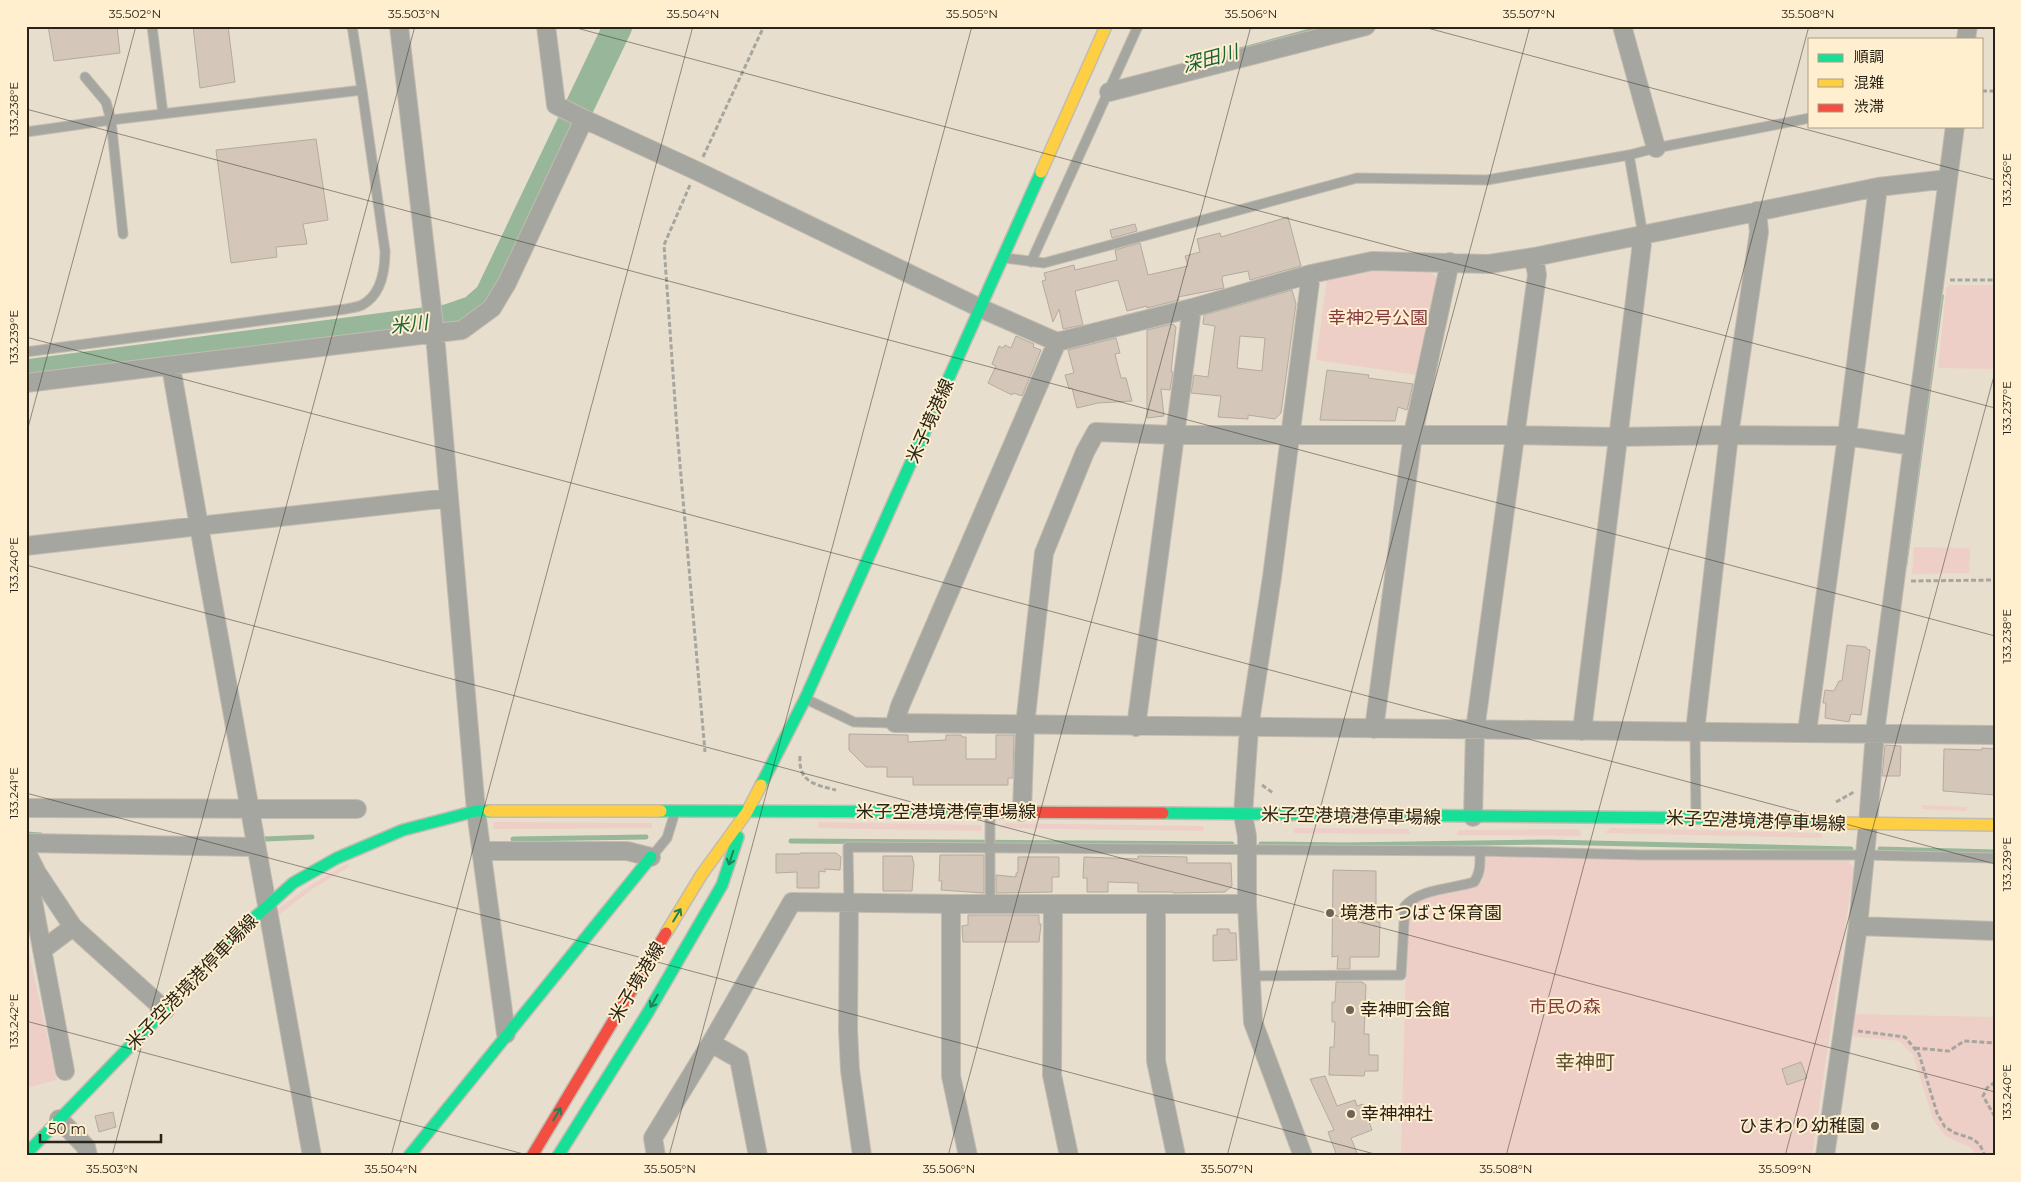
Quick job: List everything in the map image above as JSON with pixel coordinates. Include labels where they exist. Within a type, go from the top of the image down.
[{"type":"main road","name":"米子境港線","points":[[532,1156],[702,874],[747,812],[806,699],[1106,26]]},
{"type":"main road","name":"米子空港境港停車場線","points":[[26,1154],[165,1010],[224,945],[293,883],[337,858],[403,830],[476,811],[1022,812],[1696,818],[1868,824],[1995,825]]},
{"type":"main road","name":"米子境港線","points":[[558,1156],[647,1014],[722,885],[747,812]]},
{"type":"main road","points":[[411,1155],[506,1034],[651,857]]},
{"type":"street","points":[[399,26],[435,335],[476,811],[506,1034]]},
{"type":"street","points":[[546,26],[556,105],[980,308],[1057,342],[1192,308],[1311,274],[1372,261],[1489,264],[1878,187],[1948,179]]},
{"type":"street","points":[[1109,92],[1366,26]]},
{"type":"street","points":[[1622,26],[1656,148]]},
{"type":"street","points":[[26,383],[435,335],[462,330],[492,308],[507,283],[584,119]]},
{"type":"street","points":[[1825,1156],[1858,926],[1875,732],[1955,128]]},
{"type":"street","points":[[1806,732],[1847,436],[1878,187]]},
{"type":"street","points":[[1695,731],[1728,435],[1759,232],[1757,211]]},
{"type":"street","points":[[1582,731],[1643,235]]},
{"type":"street","points":[[1473,817],[1475,730],[1537,275],[1534,256]]},
{"type":"street","points":[[1374,729],[1413,434],[1450,262]]},
{"type":"street","points":[[1303,1156],[1253,1022],[1247,904],[1247,836],[1243,815],[1249,728],[1272,577],[1311,274]]},
{"type":"street","points":[[1136,727],[1192,308]]},
{"type":"street","points":[[1057,342],[900,706],[896,723],[1136,727],[1875,732],[1995,735]]},
{"type":"street","points":[[171,367],[250,808],[255,847],[312,1156]]},
{"type":"street","points":[[1022,812],[1024,724],[1044,553],[1096,432],[1174,435],[1413,434],[1618,438],[1728,435],[1847,436],[1913,446]]},
{"type":"street","points":[[26,546],[448,498]]},
{"type":"street","points":[[26,808],[357,809]]},
{"type":"street","points":[[26,843],[255,847]]},
{"type":"street","points":[[26,851],[37,873],[73,928],[165,1010]]},
{"type":"street","points":[[481,851],[627,851],[651,857]]},
{"type":"street","points":[[26,864],[65,1071]]},
{"type":"street","points":[[656,1156],[653,1138],[711,1043],[792,902],[1247,904]]},
{"type":"street","points":[[849,903],[848,1030],[850,1070],[862,1156]]},
{"type":"street","points":[[951,904],[951,1076],[968,1156]]},
{"type":"street","points":[[1053,904],[1052,1075],[1069,1156]]},
{"type":"street","points":[[1156,904],[1156,1060],[1176,1156]]},
{"type":"street","points":[[1858,926],[1995,932]]},
{"type":"street","points":[[42,950],[73,928]]},
{"type":"street","points":[[711,1043],[739,1059],[758,1156]]},
{"type":"street","points":[[59,1119],[86,1147],[88,1156]]},
{"type":"lane","points":[[152,26],[163,114]]},
{"type":"lane","points":[[26,352],[337,310],[362,305],[372,295],[380,283],[385,268],[385,251],[352,26]]},
{"type":"lane","points":[[1031,262],[1138,26]]},
{"type":"lane","points":[[85,77],[106,102],[111,120],[123,234]]},
{"type":"lane","points":[[26,132],[362,90]]},
{"type":"lane","points":[[1004,258],[1044,263],[1357,178],[1487,180],[1629,155],[1808,118]]},
{"type":"lane","points":[[1629,155],[1643,235]]},
{"type":"lane","points":[[806,699],[854,722],[896,723]]},
{"type":"lane","points":[[1695,731],[1696,818]]},
{"type":"lane","points":[[651,857],[668,838],[675,812]]},
{"type":"lane","points":[[990,812],[990,903]]},
{"type":"lane","points":[[849,903],[848,847],[1480,851],[1641,855],[1865,855],[1995,858]]},
{"type":"lane","points":[[1251,976],[1401,975],[1405,906],[1415,897],[1429,892],[1474,882],[1480,869],[1480,851]]},
{"type":"path","points":[[705,752],[664,246],[764,26]]},
{"type":"path","points":[[1935,280],[1995,280]]},
{"type":"path","points":[[1895,581],[1995,580]]},
{"type":"path","points":[[800,752],[799,765],[806,778],[816,786],[843,792]]},
{"type":"path","points":[[1842,1029],[1905,1037],[1919,1054],[1937,1113],[1945,1127],[1955,1134],[1973,1139],[1980,1145],[1985,1156]]},
{"type":"path","points":[[1914,1048],[1949,1050],[1964,1040],[1995,1043]]},
{"type":"path","points":[[1995,1082],[1987,1088],[1983,1096],[1995,1117]]},
{"type":"green space","name":"幸神2号公園","points":[[1371,267],[1428,270],[1438,279],[1418,375],[1316,360],[1327,278]]},
{"type":"green space","points":[[1949,285],[1995,285],[1995,369],[1938,368],[1946,289]]},
{"type":"green space","points":[[1914,547],[1970,548],[1969,573],[1912,574]]},
{"type":"green space","points":[[1922,805],[1967,807],[1967,811],[1922,809]]},
{"type":"green space","points":[[494,822],[652,823],[652,828],[493,829]]},
{"type":"green space","points":[[818,822],[981,825],[982,831],[818,828]]},
{"type":"green space","points":[[1006,823],[1203,826],[1204,831],[998,828]]},
{"type":"green space","points":[[1294,828],[1408,829],[1411,834],[1294,833]]},
{"type":"green space","points":[[1611,828],[1821,833],[1823,838],[1605,833]]},
{"type":"green space","points":[[1579,829],[1581,836],[1456,835],[1459,830]]},
{"type":"green space","name":"市民の森","points":[[1485,856],[1848,861],[1854,867],[1812,1156],[1401,1156],[1407,924],[1410,912],[1413,906],[1425,898],[1477,886],[1483,880],[1482,858]]},
{"type":"green space","points":[[348,863],[349,867],[312,889],[279,915],[276,910],[311,885]]},
{"type":"green space","points":[[26,940],[57,1080],[26,1088]]},
{"type":"green space","points":[[1853,1014],[1995,1017],[1995,1156],[1976,1156],[1972,1148],[1945,1136],[1933,1119],[1913,1055],[1899,1041],[1850,1036]]},
{"type":"water","name":"深田川","points":[[1319,26],[1335,26],[1120,83],[1120,80]]},
{"type":"water","points":[[1941,294],[1944,295],[1907,567],[1904,566]]},
{"type":"building","points":[[48,26],[117,26],[120,53],[54,61]]},
{"type":"building","points":[[193,26],[228,26],[235,82],[200,88]]},
{"type":"building","points":[[316,139],[328,220],[303,224],[307,244],[276,247],[277,257],[231,263],[216,150]]},
{"type":"building","points":[[1288,217],[1301,266],[1250,280],[1248,271],[1223,276],[1224,288],[1178,297],[1179,300],[1127,311],[1118,280],[1075,291],[1083,325],[1063,329],[1059,309],[1053,322],[1042,281],[1046,280],[1044,273],[1074,265],[1075,270],[1117,260],[1115,250],[1140,243],[1148,275],[1188,266],[1185,256],[1200,252],[1197,239],[1220,233],[1221,237]]},
{"type":"building","points":[[1135,224],[1137,231],[1112,238],[1110,230]]},
{"type":"building","points":[[1292,290],[1296,304],[1281,413],[1275,419],[1248,415],[1248,419],[1218,417],[1221,396],[1191,393],[1194,375],[1208,377],[1215,326],[1203,324],[1204,315]],"holes":[[[1240,336],[1265,338],[1262,371],[1237,368]]]},
{"type":"building","points":[[1173,324],[1176,327],[1170,390],[1161,389],[1164,416],[1147,418],[1147,330]]},
{"type":"building","points":[[1016,336],[1034,344],[1033,347],[1041,350],[1022,396],[1013,393],[1012,395],[988,383],[996,366],[992,364],[999,346],[1003,348],[1005,345],[1011,348]]},
{"type":"building","points":[[1116,338],[1120,353],[1115,354],[1121,378],[1126,378],[1132,401],[1098,403],[1077,408],[1072,388],[1069,389],[1065,375],[1074,373],[1068,350]]},
{"type":"building","points":[[1327,370],[1369,375],[1368,378],[1413,384],[1407,410],[1398,407],[1395,421],[1320,420]]},
{"type":"building","points":[[1847,645],[1866,647],[1870,650],[1861,715],[1851,714],[1849,722],[1825,718],[1826,703],[1823,703],[1825,690],[1834,691],[1839,681],[1842,681]]},
{"type":"building","points":[[849,734],[908,735],[908,742],[946,740],[946,735],[961,735],[966,737],[966,759],[996,759],[996,735],[1014,735],[1013,778],[1008,778],[1008,785],[913,785],[913,777],[887,777],[887,767],[866,767],[849,750]]},
{"type":"building","points":[[1885,745],[1901,746],[1900,776],[1882,776]]},
{"type":"building","points":[[1982,748],[1995,749],[1995,795],[1943,791],[1944,749],[1982,750]]},
{"type":"building","points":[[836,853],[841,857],[840,870],[825,869],[825,872],[819,871],[819,888],[797,888],[797,872],[776,873],[776,854]]},
{"type":"building","points":[[940,855],[984,855],[984,893],[941,890],[942,881],[939,881]]},
{"type":"building","points":[[883,856],[912,856],[914,864],[912,891],[883,891]]},
{"type":"building","points":[[1138,856],[1187,857],[1187,863],[1231,863],[1232,886],[1225,892],[1138,892],[1138,883],[1108,882],[1108,892],[1087,892],[1087,878],[1083,878],[1084,857],[1138,859]]},
{"type":"building","points":[[1018,857],[1059,857],[1059,877],[1052,877],[1052,892],[996,893],[996,875],[1016,877],[1016,873],[1018,873]]},
{"type":"building","points":[[1333,870],[1376,871],[1376,922],[1380,922],[1379,957],[1350,957],[1350,969],[1337,969],[1338,956],[1332,957]]},
{"type":"building","points":[[968,915],[1039,915],[1039,924],[1041,924],[1039,942],[963,942],[962,926],[968,925]]},
{"type":"building","points":[[1217,929],[1229,929],[1230,933],[1236,933],[1237,960],[1213,961],[1213,935],[1217,935]]},
{"type":"building","points":[[1336,982],[1362,982],[1366,985],[1364,1034],[1369,1034],[1369,1055],[1378,1055],[1378,1071],[1365,1071],[1364,1076],[1329,1075],[1330,1047],[1334,1047],[1335,1022],[1332,1022],[1332,1002],[1335,1002]]},
{"type":"building","points":[[1801,1062],[1807,1078],[1787,1085],[1782,1069]]},
{"type":"building","points":[[1325,1076],[1337,1106],[1355,1100],[1357,1106],[1363,1104],[1372,1130],[1351,1138],[1357,1153],[1349,1156],[1337,1156],[1328,1132],[1334,1130],[1310,1079]]},
{"type":"building","points":[[113,1112],[116,1127],[99,1132],[95,1116]]},
{"type":"waterway","name":"米川","points":[[26,374],[447,319],[473,310],[489,296],[618,26]]},
{"type":"waterway","points":[[26,834],[41,835]]},
{"type":"waterway","points":[[265,839],[312,837]]},
{"type":"waterway","points":[[513,839],[646,837]]},
{"type":"waterway","points":[[791,841],[1232,844]]},
{"type":"waterway","points":[[1261,844],[1344,845],[1546,842],[1851,849]]},
{"type":"waterway","points":[[1880,849],[1995,852]]},
{"type":"traffic: fast","points":[[761,785],[805,699],[1041,172]]},
{"type":"traffic: fast","points":[[26,1154],[165,1010],[224,945],[293,883],[337,858],[403,830],[476,811],[489,811]]},
{"type":"traffic: fast","points":[[661,811],[970,812]]},
{"type":"traffic: fast","points":[[1163,813],[1696,818],[1838,823]]},
{"type":"traffic: fast","points":[[558,1156],[647,1014],[722,885],[738,837]]},
{"type":"traffic: fast","points":[[409,1156],[651,857]]},
{"type":"traffic: slow","points":[[1041,172],[1106,26]]},
{"type":"traffic: slow","points":[[666,933],[702,874],[747,812],[761,785]]},
{"type":"traffic: slow","points":[[489,811],[661,811]]},
{"type":"traffic: slow","points":[[1838,823],[1995,825]]},
{"type":"traffic: jam","points":[[970,812],[1163,813]]},
{"type":"traffic: jam","points":[[532,1156],[666,933]]},
{"type":"place","name":"境港市つばさ保育園","points":[[1330,913]]},
{"type":"place","name":"幸神町会館","points":[[1350,1010]]},
{"type":"place","name":"幸神神社","points":[[1351,1114]]},
{"type":"place","name":"ひまわり幼稚園","points":[[1875,1126]]},
{"type":"district","name":"幸神町","points":[[1585,1062]]}]
